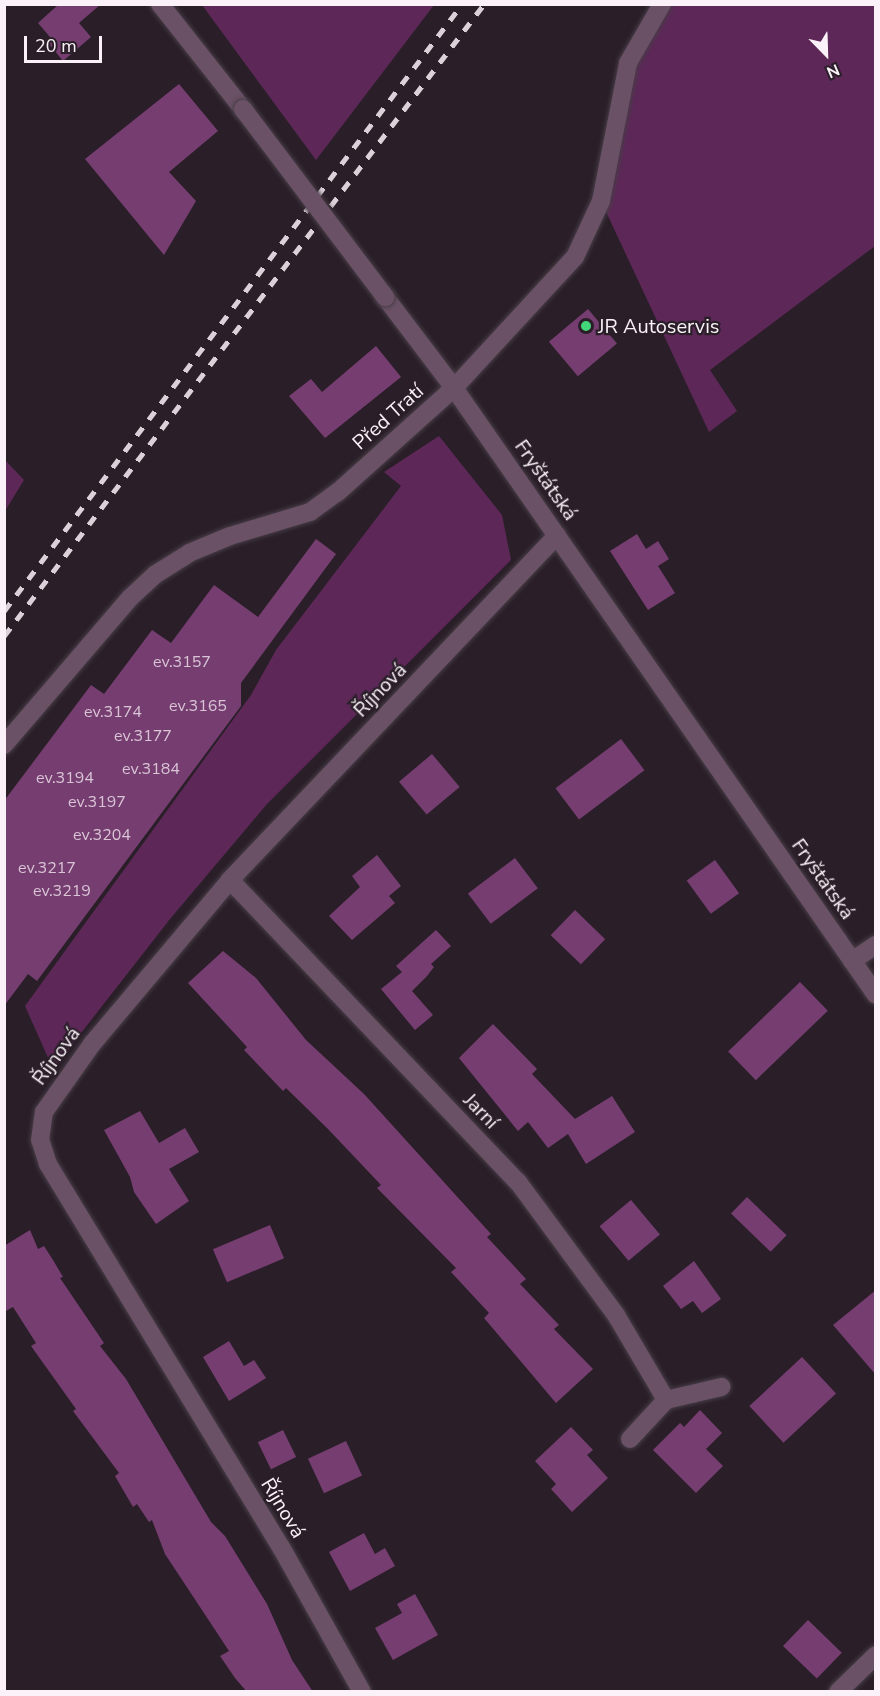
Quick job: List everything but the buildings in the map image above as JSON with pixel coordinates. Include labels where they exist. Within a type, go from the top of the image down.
[{"type":"street","name":"Fryštátská","points":[[160,4],[243,109],[454,388],[876,995]]},
{"type":"street","name":"Před Tratí","points":[[4,745],[130,598],[156,574],[189,553],[230,536],[310,512],[338,492],[454,388],[574,257],[601,201],[628,63],[662,4]]},
{"type":"street","name":"Říjnová","points":[[362,1692],[282,1549],[48,1164],[40,1140],[44,1112],[92,1044],[230,880],[557,536]]},
{"type":"street","name":"Jarní","points":[[230,880],[518,1182],[616,1315],[666,1400]]},
{"type":"street","points":[[852,961],[876,945]]},
{"type":"street","points":[[630,1439],[666,1400],[721,1387]]},
{"type":"street","points":[[838,1692],[876,1655]]},
{"type":"shaded area","points":[[202,5],[434,5],[316,160]]},
{"type":"shaded area","points":[[662,5],[875,5],[875,246],[710,370],[737,411],[709,432],[601,201],[616,113]]},
{"type":"shaded area","points":[[439,436],[502,515],[511,560],[267,804],[170,919],[53,1069],[25,1006],[251,695],[276,650],[401,486],[384,472]]},
{"type":"shaded area","points":[[5,460],[24,480],[5,511]]},
{"type":"railway","points":[[4,611],[462,4]]},
{"type":"railway","points":[[4,636],[484,4]]},
{"type":"place","name":"JR Autoservis","points":[[586,326]]}]
